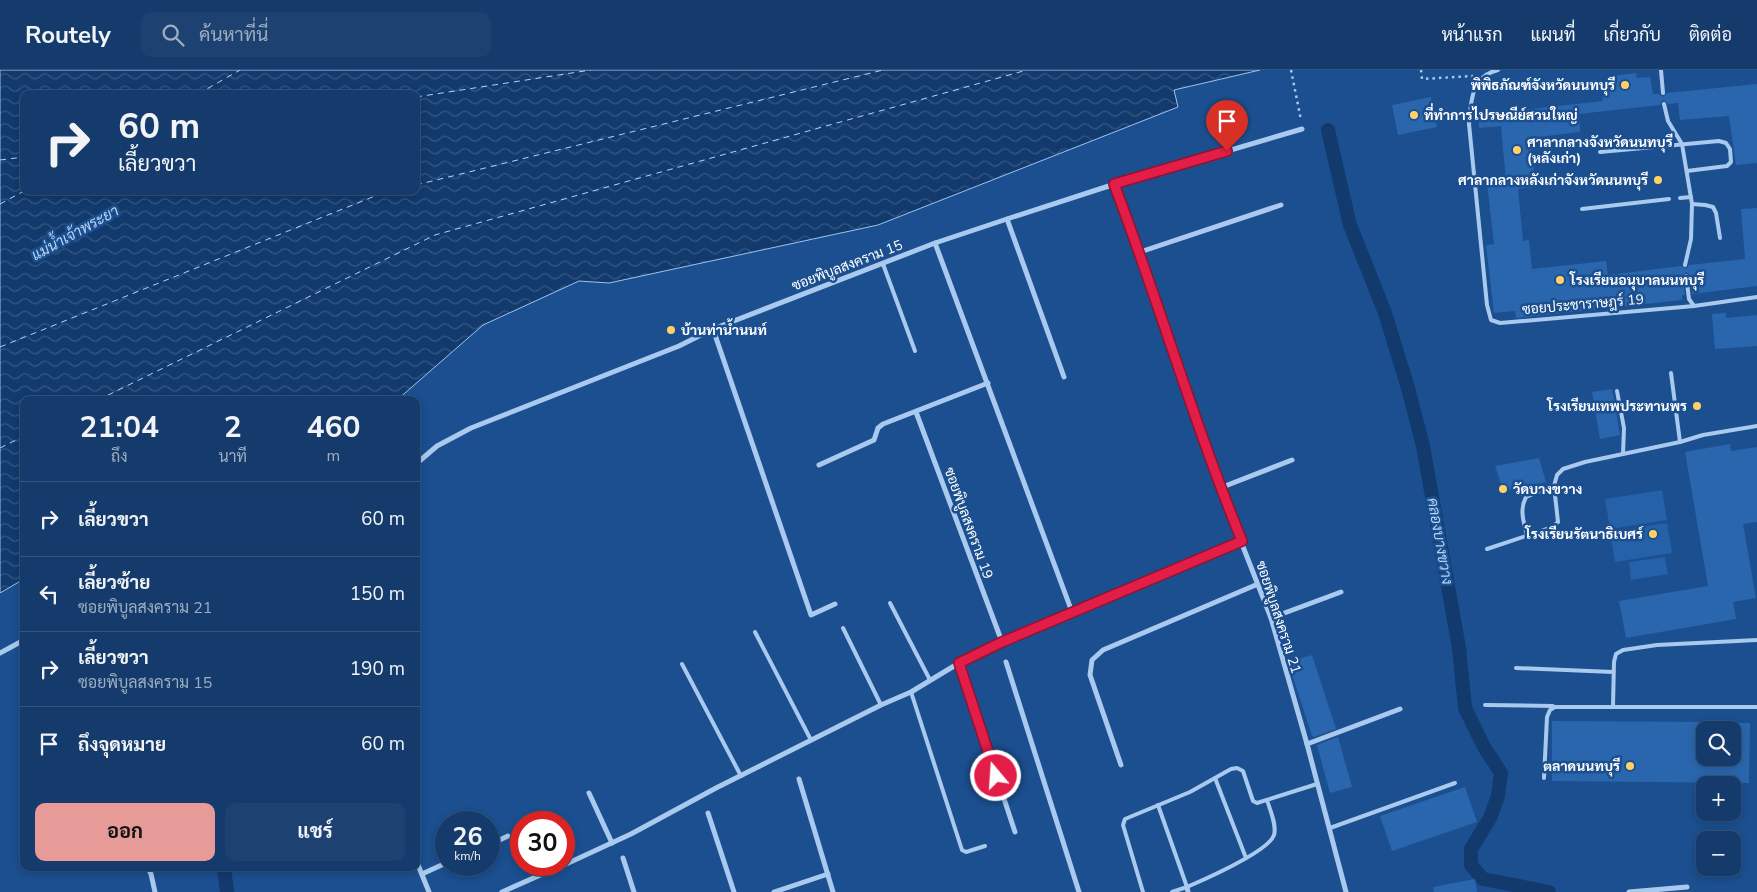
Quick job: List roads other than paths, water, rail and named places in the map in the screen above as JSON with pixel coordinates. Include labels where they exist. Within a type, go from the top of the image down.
[{"type":"street","name":"ซอยพิบูลสงคราม 15","points":[[420,461],[437,446],[472,428],[679,346],[713,329],[935,244],[1114,184],[1302,129]]},
{"type":"street","name":"ซอยพิบูลสงคราม 21","points":[[1114,184],[1140,252],[1220,488],[1271,618],[1346,892]]},
{"type":"street","points":[[1140,252],[1281,205]]},
{"type":"street","points":[[1007,219],[1064,377]]},
{"type":"street","points":[[935,244],[988,382],[1072,612]]},
{"type":"street","points":[[713,329],[811,615],[835,604]]},
{"type":"street","points":[[819,466],[874,440],[878,428],[883,424],[988,382]]},
{"type":"street","name":"ซอยพิบูลสงคราม 19","points":[[916,412],[1002,642]]},
{"type":"street","points":[[1220,488],[1292,460]]},
{"type":"street","points":[[575,860],[612,843],[881,705],[911,692],[959,663],[1002,642],[1242,541]]},
{"type":"street","points":[[1121,765],[1090,675],[1092,660],[1103,650],[1258,584]]},
{"type":"street","points":[[1271,618],[1341,592]]},
{"type":"street","points":[[0,653],[20,642]]},
{"type":"street","points":[[1006,662],[1079,892]]},
{"type":"street","points":[[959,663],[1015,832]]},
{"type":"street","points":[[1307,744],[1400,709]]},
{"type":"street","points":[[799,779],[833,892]]},
{"type":"street","points":[[589,793],[612,843]]},
{"type":"street","points":[[708,813],[734,892]]},
{"type":"street","points":[[500,839],[508,836]]},
{"type":"street","points":[[623,858],[634,892]]},
{"type":"street","points":[[420,869],[429,892]]},
{"type":"street","points":[[422,874],[435,869]]},
{"type":"street","points":[[149,871],[155,892]]},
{"type":"street","points":[[774,892],[828,874]]},
{"type":"street","points":[[502,892],[538,876]]},
{"type":"street","points":[[1629,892],[1687,887]]},
{"type":"lane","name":"ซอยประชาราษฎร์ 19","points":[[1498,70],[1484,75],[1478,82],[1472,98],[1469,124],[1487,305],[1491,320],[1500,322],[1694,306],[1757,298]]},
{"type":"lane","points":[[1661,70],[1663,93]]},
{"type":"lane","points":[[1664,104],[1668,121],[1682,144],[1692,204],[1691,239],[1685,265]]},
{"type":"lane","points":[[1600,152],[1719,141],[1726,143],[1730,149],[1731,162],[1727,166],[1687,171]]},
{"type":"lane","points":[[1680,198],[1691,197]]},
{"type":"lane","points":[[1582,209],[1669,199]]},
{"type":"lane","points":[[1692,204],[1713,207],[1716,213],[1720,238]]},
{"type":"lane","points":[[883,264],[915,351]]},
{"type":"lane","points":[[1686,276],[1688,299],[1694,306]]},
{"type":"lane","points":[[1671,372],[1680,442]]},
{"type":"lane","points":[[1617,391],[1624,428],[1623,454]]},
{"type":"lane","points":[[1487,549],[1553,527],[1558,522],[1554,486],[1557,475],[1563,469],[1703,435],[1757,426]]},
{"type":"lane","points":[[1527,536],[1522,513],[1526,497],[1554,486]]},
{"type":"lane","points":[[890,603],[930,680]]},
{"type":"lane","points":[[842,628],[881,705]]},
{"type":"lane","points":[[755,632],[811,740]]},
{"type":"lane","points":[[1613,706],[1613,672],[1616,654],[1623,650],[1657,645],[1757,640]]},
{"type":"lane","points":[[682,664],[741,776]]},
{"type":"lane","points":[[1516,668],[1613,672]]},
{"type":"lane","points":[[911,692],[962,850],[966,852],[985,846]]},
{"type":"lane","points":[[1485,705],[1757,707]]},
{"type":"lane","points":[[1544,778],[1546,717],[1555,706]]},
{"type":"lane","points":[[1143,892],[1122,825],[1125,819],[1190,792],[1237,768],[1243,771],[1249,794],[1253,801],[1257,803],[1317,784]]},
{"type":"lane","points":[[1215,778],[1246,858]]},
{"type":"lane","points":[[1330,828],[1454,783]]},
{"type":"lane","points":[[1172,892],[1188,890],[1246,858],[1267,844],[1273,836],[1275,828],[1267,800]]},
{"type":"lane","points":[[1158,806],[1188,890]]},
{"type":"water","name":"แม่น้ำเจ้าพระยา","points":[[0,70],[1260,70],[1174,90],[1178,107],[878,225],[609,283],[579,281],[483,325],[402,396],[20,396],[20,581],[0,593]]},
{"type":"waterway","name":"คลองบางขวาง","points":[[1328,130],[1350,225],[1385,313],[1408,388],[1423,446],[1459,648],[1465,708],[1484,747],[1501,773],[1498,796],[1490,818],[1471,849],[1471,865],[1483,879],[1549,892]]},
{"type":"waterway","points":[[224,871],[227,892]]},
{"type":"place","name":"พิพิธภัณฑ์จังหวัดนนทบุรี","points":[[1625,85]]},
{"type":"place","name":"ที่ทำการไปรษณีย์สวนใหญ่","points":[[1414,115]]},
{"type":"place","name":"ศาลากลางจังหวัดนนทบุรี (หลังเก่า)","points":[[1517,150]]},
{"type":"place","name":"ศาลากลางหลังเก่าจังหวัดนนทบุรี","points":[[1658,180]]},
{"type":"place","name":"โรงเรียนอนุบาลนนทบุรี","points":[[1560,280]]},
{"type":"place","name":"บ้านท่าน้ำนนท์","points":[[671,330]]},
{"type":"place","name":"โรงเรียนเทพประทานพร","points":[[1697,406]]},
{"type":"place","name":"วัดบางขวาง","points":[[1503,489]]},
{"type":"place","name":"โรงเรียนรัตนาธิเบศร์","points":[[1653,534]]},
{"type":"place","name":"ตลาดนนทบุรี","points":[[1630,766]]}]
